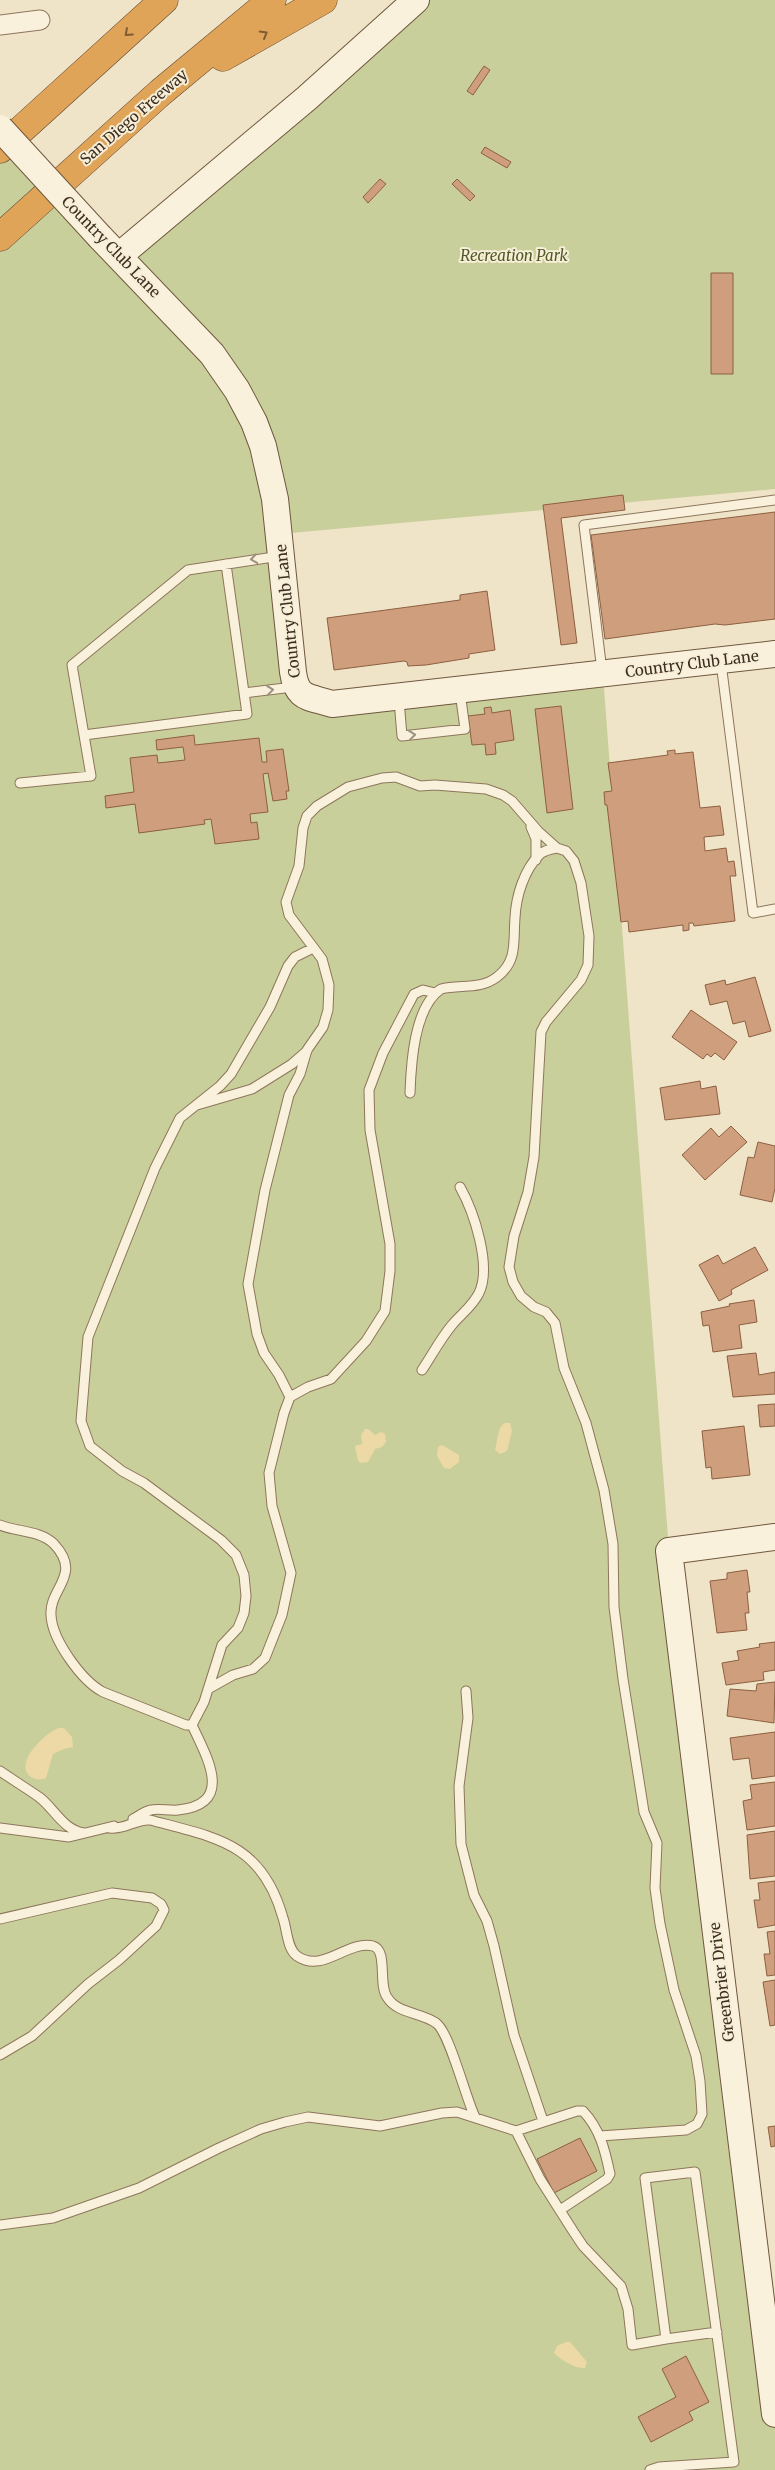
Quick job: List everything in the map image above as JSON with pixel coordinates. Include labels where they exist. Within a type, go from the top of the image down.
[{"type":"highway","points":[[0,149],[164,0]]},
{"type":"highway","name":"San Diego Freeway","points":[[0,237],[161,92],[272,0]]},
{"type":"highway","points":[[161,92],[323,0]]},
{"type":"street","points":[[120,255],[307,98],[416,0]]},
{"type":"street","points":[[0,25],[40,20]]},
{"type":"street","name":"Country Club Lane","points":[[0,128],[100,237],[120,255],[212,354],[237,390],[254,422],[263,446],[275,499],[296,686],[300,694],[332,704],[603,675],[775,654]]},
{"type":"street","name":"Greenbrier Drive","points":[[775,1537],[669,1551],[775,2414]]},
{"type":"lane","points":[[603,675],[584,525],[775,500]]},
{"type":"lane","points":[[20,783],[91,776],[72,665],[188,570],[282,555]]},
{"type":"lane","points":[[84,735],[247,714],[226,564]]},
{"type":"lane","points":[[721,660],[753,913],[775,909]]},
{"type":"lane","points":[[244,693],[296,686]]},
{"type":"lane","points":[[398,697],[402,736],[465,729],[460,690]]},
{"type":"lane","points":[[194,1106],[252,1090],[292,1064],[307,1050],[323,1027],[329,1001],[327,975],[322,959],[289,916],[286,902],[299,866],[303,828],[307,816],[327,798],[362,782],[396,777],[420,786],[454,786],[495,792],[512,801],[529,822],[557,848],[566,852],[574,861],[579,874],[590,952],[588,965],[581,980],[546,1022],[541,1032],[534,1157],[528,1192],[514,1236],[509,1267],[513,1282],[521,1296],[546,1312],[555,1323],[564,1368],[586,1423],[602,1482],[613,1544],[614,1607],[644,1812],[657,1843],[655,1888],[660,1924],[674,1990],[696,2056],[702,2102],[702,2114],[697,2124],[686,2130],[600,2136]]},
{"type":"lane","points":[[529,822],[536,839],[536,860]]},
{"type":"lane","points":[[410,1093],[414,1045],[424,1013],[435,993],[450,986],[480,985],[489,982],[509,964],[514,950],[516,906],[524,880],[536,860],[546,850],[557,848]]},
{"type":"lane","points":[[0,1828],[70,1837],[89,1834],[110,1828],[151,1810],[191,1808],[206,1799],[212,1788],[213,1772],[192,1725],[208,1690],[222,1645],[238,1628],[244,1613],[246,1596],[244,1575],[236,1555],[221,1540],[144,1483],[122,1472],[90,1446],[81,1421],[84,1369],[92,1325],[164,1151],[180,1118],[220,1086],[230,1074],[270,1007],[288,966],[295,957],[312,948]]},
{"type":"lane","points":[[208,1690],[233,1675],[253,1669],[265,1658],[282,1616],[290,1573],[272,1506],[269,1473],[284,1413],[290,1397],[308,1387],[331,1379],[366,1341],[385,1310],[390,1271],[390,1244],[370,1130],[369,1090],[383,1053],[414,994],[422,990],[435,993]]},
{"type":"lane","points":[[290,1397],[279,1375],[264,1353],[257,1334],[248,1284],[275,1144],[289,1095],[300,1074],[307,1050]]},
{"type":"lane","points":[[422,1370],[452,1325],[467,1311],[482,1284],[483,1270],[478,1234],[472,1210],[460,1187]]},
{"type":"lane","points":[[0,1525],[42,1536],[53,1543],[61,1554],[65,1565],[65,1576],[50,1615],[55,1630],[80,1674],[92,1686],[104,1692],[180,1723],[192,1725]]},
{"type":"lane","points":[[466,1691],[468,1718],[459,1786],[461,1844],[474,1895],[487,1922],[494,1946],[514,2035],[543,2121]]},
{"type":"lane","points":[[0,1770],[41,1799],[63,1822],[76,1832],[89,1834]]},
{"type":"lane","points":[[110,1828],[119,1829],[129,1826],[140,1819],[150,1820],[220,1839],[231,1844],[250,1858],[260,1870],[275,1894],[290,1947],[296,1956],[304,1960],[315,1962],[360,1947],[371,1946],[377,1948],[381,1953],[382,1988],[385,1995],[390,2002],[400,2008],[438,2023],[446,2038],[474,2117]]},
{"type":"lane","points":[[0,1919],[112,1893],[152,1898],[161,1904],[164,1910],[156,1926],[119,1960],[88,1984],[32,2036],[0,2054]]},
{"type":"lane","points":[[0,2226],[53,2218],[140,2188],[219,2148],[261,2129],[285,2122],[315,2118],[380,2126],[442,2113],[457,2112],[516,2131],[543,2121],[583,2111],[591,2120],[600,2136],[610,2174],[606,2179],[560,2210]]},
{"type":"lane","points":[[516,2131],[540,2179],[583,2246],[620,2286],[628,2309],[632,2345],[718,2332]]},
{"type":"lane","points":[[650,2470],[659,2467],[734,2462],[695,2172],[645,2178],[666,2340]]},
{"type":"green space","name":"Recreation Park","points":[[419,0],[775,0],[775,489],[280,534],[308,695],[603,675],[669,1551],[775,2410],[775,2470],[0,2470],[0,146],[126,245]]},
{"type":"sand","points":[[505,1423],[510,1423],[512,1431],[507,1451],[500,1454],[495,1450],[500,1428]]},
{"type":"sand","points":[[365,1429],[368,1429],[375,1435],[381,1432],[385,1434],[386,1442],[382,1447],[375,1449],[368,1462],[361,1463],[358,1461],[355,1446],[362,1444],[361,1435]]},
{"type":"sand","points":[[442,1445],[459,1455],[459,1462],[450,1469],[444,1468],[437,1456],[438,1447]]},
{"type":"sand","points":[[59,1728],[64,1728],[72,1737],[73,1747],[53,1754],[46,1778],[35,1779],[31,1777],[26,1771],[28,1757],[39,1742]]},
{"type":"sand","points":[[570,2342],[587,2362],[585,2368],[569,2364],[554,2353],[557,2346]]},
{"type":"building","points":[[484,66],[490,70],[473,95],[467,91]]},
{"type":"building","points":[[485,147],[511,162],[507,168],[481,153]]},
{"type":"building","points":[[380,179],[386,184],[368,203],[363,197]]},
{"type":"building","points":[[457,179],[475,196],[470,201],[452,184]]},
{"type":"building","points":[[711,273],[733,273],[733,374],[711,374]]},
{"type":"building","points":[[623,495],[625,510],[561,518],[577,643],[561,645],[543,505]]},
{"type":"building","points":[[775,512],[775,619],[725,625],[715,624],[605,639],[591,535]]},
{"type":"building","points":[[487,591],[495,650],[469,654],[469,658],[426,665],[408,666],[407,662],[404,661],[334,670],[327,618],[460,600],[460,595]]},
{"type":"building","points":[[561,706],[573,809],[547,813],[535,709]]},
{"type":"building","points":[[491,707],[492,713],[510,710],[514,740],[495,743],[496,754],[486,755],[485,744],[472,745],[468,716],[485,714],[484,708]]},
{"type":"building","points":[[194,735],[195,745],[259,738],[262,762],[267,762],[266,751],[283,749],[289,791],[286,791],[287,799],[273,801],[268,773],[263,774],[268,812],[250,814],[251,823],[257,822],[259,839],[215,844],[211,819],[204,820],[205,824],[139,833],[135,804],[106,808],[105,796],[134,792],[130,758],[157,755],[158,763],[185,760],[183,747],[157,750],[156,740]]},
{"type":"building","points":[[675,750],[675,754],[693,752],[700,808],[720,806],[724,835],[704,837],[705,851],[726,848],[728,862],[734,861],[736,876],[730,876],[735,921],[694,926],[693,923],[689,923],[689,930],[683,931],[683,925],[629,932],[628,921],[621,922],[607,805],[605,805],[604,792],[612,791],[608,763],[668,755],[667,751]]},
{"type":"building","points":[[755,977],[771,1031],[749,1037],[745,1021],[733,1024],[727,1001],[710,1005],[705,985],[725,980],[726,985]]},
{"type":"building","points":[[691,1010],[737,1042],[724,1060],[715,1053],[711,1057],[707,1054],[703,1059],[672,1037]]},
{"type":"building","points":[[700,1081],[701,1089],[716,1086],[720,1114],[665,1120],[660,1088]]},
{"type":"building","points":[[731,1126],[747,1142],[705,1180],[682,1155],[711,1128],[719,1137]]},
{"type":"building","points":[[758,1142],[775,1146],[775,1188],[772,1202],[740,1195],[748,1157],[754,1158]]},
{"type":"building","points":[[755,1247],[768,1270],[731,1290],[732,1294],[719,1301],[699,1265],[718,1255],[723,1264]]},
{"type":"building","points":[[754,1300],[757,1322],[739,1325],[742,1348],[713,1352],[709,1325],[703,1326],[701,1312],[730,1306],[729,1304]]},
{"type":"building","points":[[756,1353],[759,1375],[775,1372],[775,1394],[733,1397],[727,1356]]},
{"type":"building","points":[[775,1404],[775,1426],[760,1427],[758,1405]]},
{"type":"building","points":[[744,1426],[750,1475],[712,1479],[711,1467],[706,1468],[702,1431]]},
{"type":"building","points":[[747,1570],[750,1592],[747,1592],[749,1613],[745,1613],[747,1630],[717,1633],[710,1581],[727,1579],[727,1573]]},
{"type":"building","points":[[775,1642],[775,1670],[763,1672],[764,1680],[726,1685],[722,1663],[739,1660],[737,1651],[760,1647],[759,1644]]},
{"type":"building","points":[[775,1682],[774,1723],[727,1716],[730,1689],[756,1691],[757,1684]]},
{"type":"building","points":[[775,1732],[775,1776],[752,1779],[749,1758],[733,1760],[730,1738]]},
{"type":"building","points":[[775,1782],[775,1826],[747,1830],[743,1801],[752,1799],[750,1785]]},
{"type":"building","points":[[775,1831],[775,1876],[750,1879],[747,1835]]},
{"type":"building","points":[[775,1881],[775,1925],[758,1928],[754,1900],[760,1900],[758,1883]]},
{"type":"building","points":[[775,1931],[775,1975],[767,1976],[764,1954],[770,1954],[767,1932]]},
{"type":"building","points":[[775,1980],[775,2025],[770,2026],[763,1982]]},
{"type":"building","points":[[775,2126],[775,2146],[771,2147],[768,2127]]},
{"type":"building","points":[[580,2138],[597,2171],[554,2193],[537,2159]]},
{"type":"building","points":[[686,2356],[709,2402],[689,2412],[693,2420],[651,2442],[638,2417],[676,2397],[662,2369]]}]
